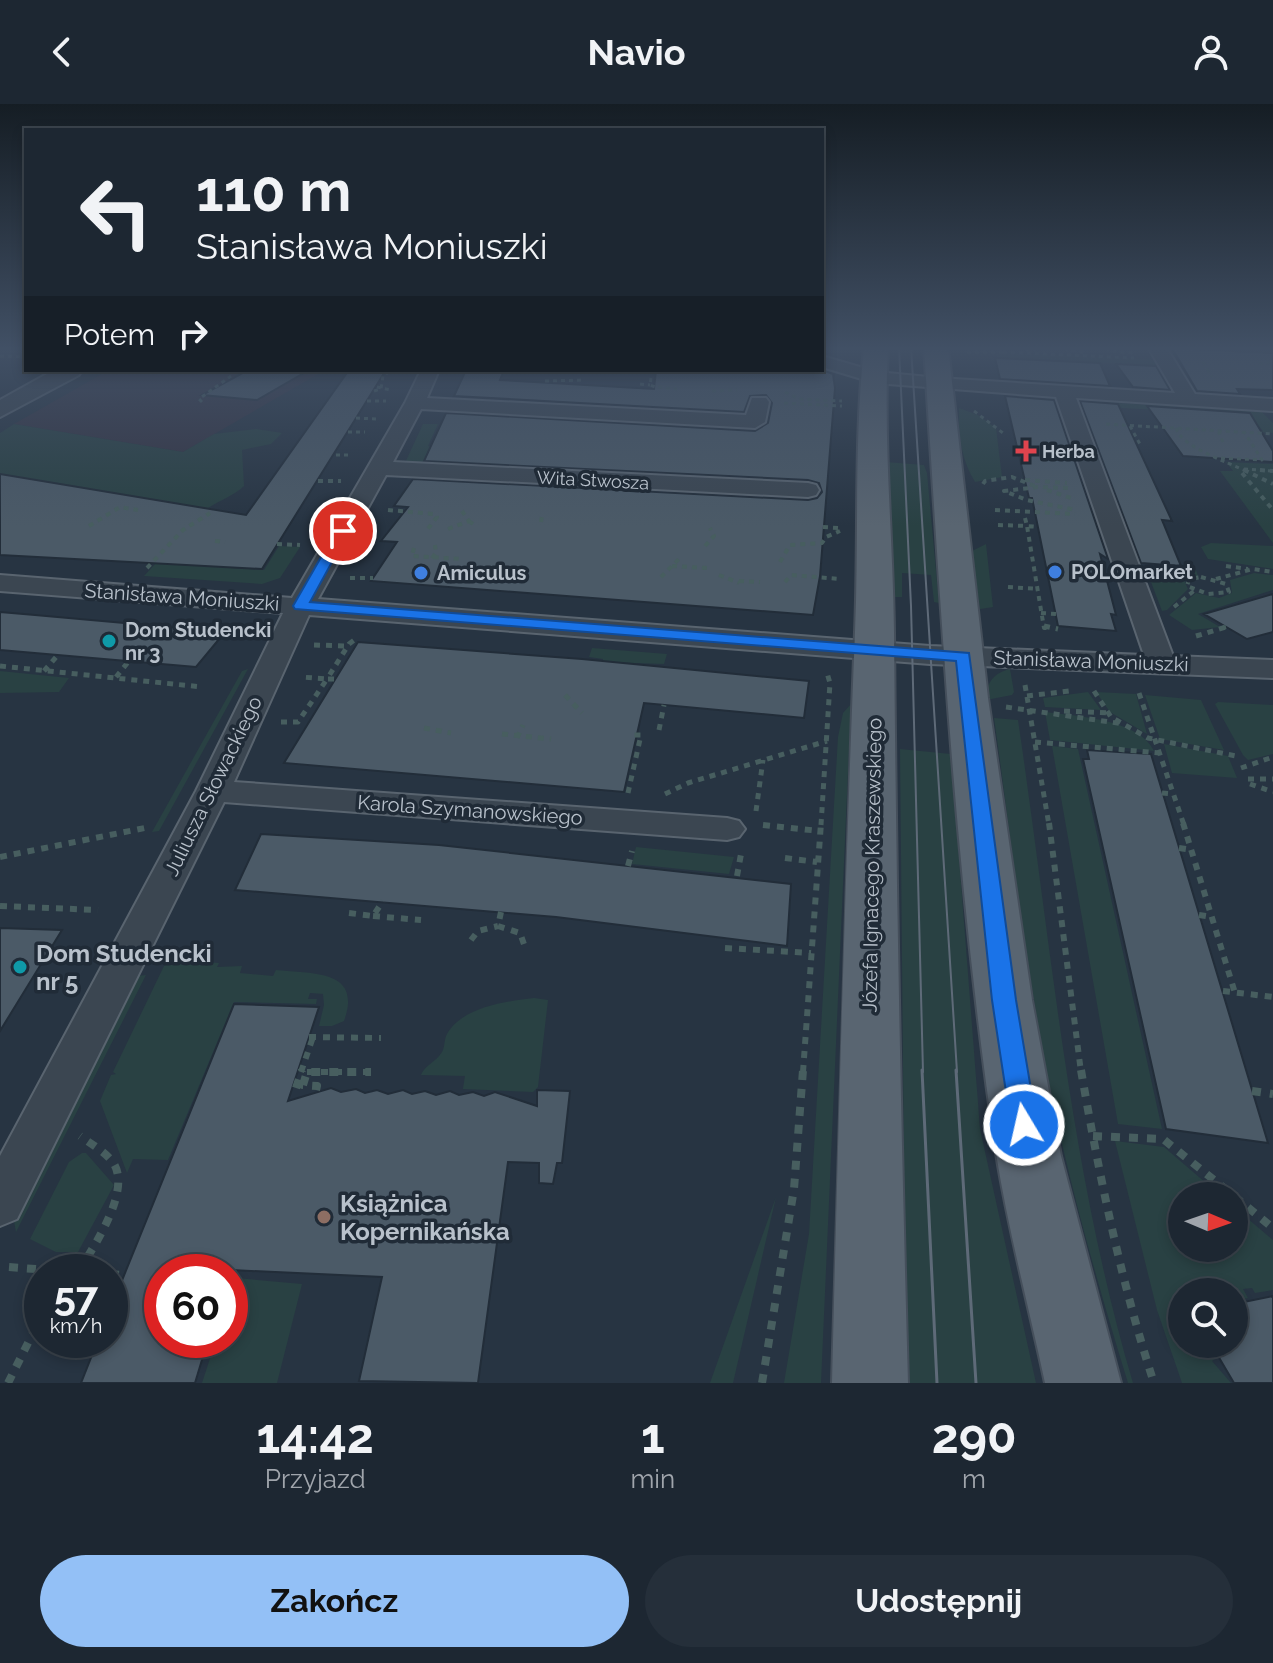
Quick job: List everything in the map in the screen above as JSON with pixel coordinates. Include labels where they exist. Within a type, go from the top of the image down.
[{"type":"main road","name":"Józefa Ignacego Kraszewskiego","points":[[870,1383],[869,982],[874,651],[872,407]]},
{"type":"main road","points":[[948,407],[963,657],[1004,1000],[1027,1141],[1083,1383]]},
{"type":"street","name":"Juliusza Słowackiego","points":[[0,1204],[213,791],[300,606],[413,407]]},
{"type":"street","points":[[481,407],[755,422],[758,407]]},
{"type":"street","points":[[1069,407],[1161,663]]},
{"type":"street","name":"Wita Stwosza","points":[[379,468],[808,490]]},
{"type":"street","name":"Stanisława Moniuszki","points":[[0,583],[874,651],[1273,669]]},
{"type":"street","name":"Karola Szymanowskiego","points":[[213,791],[727,829]]},
{"type":"path","points":[[974,407],[1003,433]]},
{"type":"path","points":[[356,418],[378,419]]},
{"type":"path","points":[[1104,424],[1273,434]]},
{"type":"path","points":[[1128,424],[1141,446]]},
{"type":"path","points":[[1175,427],[1178,435],[1189,444],[1273,484]]},
{"type":"path","points":[[1223,442],[1219,433],[1224,430]]},
{"type":"path","points":[[348,432],[370,433]]},
{"type":"path","points":[[1216,458],[1262,460],[1244,433]]},
{"type":"path","points":[[336,455],[357,455]]},
{"type":"path","points":[[1239,469],[1273,471]]},
{"type":"path","points":[[1239,469],[1273,510]]},
{"type":"path","points":[[985,493],[985,481],[1017,479],[1080,483]]},
{"type":"path","points":[[1017,479],[1083,502]]},
{"type":"path","points":[[318,481],[342,481]]},
{"type":"path","points":[[1024,499],[1044,500],[1039,487]]},
{"type":"path","points":[[995,510],[1078,512],[1004,491],[1039,487],[1075,489]]},
{"type":"path","points":[[111,506],[138,510]]},
{"type":"path","points":[[89,526],[120,507]]},
{"type":"path","points":[[380,510],[434,514],[437,517],[427,530]]},
{"type":"path","points":[[462,511],[477,527]]},
{"type":"path","points":[[138,577],[183,530],[210,513]]},
{"type":"path","points":[[1025,518],[1044,628],[1060,629]]},
{"type":"path","points":[[448,529],[469,521]]},
{"type":"path","points":[[998,525],[1038,527]]},
{"type":"path","points":[[780,562],[790,545],[822,543],[826,537],[841,530],[823,527]]},
{"type":"path","points":[[705,546],[714,536],[710,528]]},
{"type":"path","points":[[1029,539],[1041,540]]},
{"type":"path","points":[[215,541],[225,542]]},
{"type":"path","points":[[433,557],[435,545]]},
{"type":"path","points":[[414,548],[412,556],[462,559]]},
{"type":"path","points":[[661,577],[680,558]]},
{"type":"path","points":[[672,566],[707,568]]},
{"type":"path","points":[[1226,566],[1273,572]]},
{"type":"path","points":[[1215,579],[1226,584],[1229,592],[1220,596],[1202,594],[1187,586],[1189,579],[1215,579],[1253,569]]},
{"type":"path","points":[[719,575],[723,579],[739,582],[760,582]]},
{"type":"path","points":[[785,582],[787,577],[793,575],[841,580]]},
{"type":"path","points":[[346,578],[373,578]]},
{"type":"path","points":[[1008,587],[1039,589]]},
{"type":"path","points":[[1041,613],[1056,614]]},
{"type":"path","points":[[1196,636],[1226,627]]},
{"type":"path","points":[[276,722],[298,722],[347,646],[361,634]]},
{"type":"path","points":[[313,645],[347,646]]},
{"type":"path","points":[[44,671],[58,655]]},
{"type":"path","points":[[115,678],[129,661]]},
{"type":"path","points":[[762,1383],[794,1189],[827,741],[830,683],[827,665]]},
{"type":"path","points":[[0,666],[202,687]]},
{"type":"path","points":[[298,677],[334,679]]},
{"type":"path","points":[[1024,681],[1057,871],[1081,1070],[1093,1136],[1137,1331],[1154,1383]]},
{"type":"path","points":[[1027,696],[1093,689],[1109,713],[1156,740],[1236,756]]},
{"type":"path","points":[[1139,693],[1192,850],[1235,993]]},
{"type":"path","points":[[565,695],[582,713]]},
{"type":"path","points":[[659,730],[664,705]]},
{"type":"path","points":[[1027,709],[1109,713]]},
{"type":"path","points":[[1027,709],[1124,724]]},
{"type":"path","points":[[518,737],[523,725]]},
{"type":"path","points":[[424,728],[451,733]]},
{"type":"path","points":[[502,734],[551,739]]},
{"type":"path","points":[[627,798],[641,735],[630,735]]},
{"type":"path","points":[[657,800],[688,783],[827,741]]},
{"type":"path","points":[[1035,742],[1160,753]]},
{"type":"path","points":[[1241,768],[1273,757]]},
{"type":"path","points":[[763,760],[754,824],[820,831]]},
{"type":"path","points":[[1273,779],[1249,781],[1273,792]]},
{"type":"path","points":[[1162,793],[1174,794]]},
{"type":"path","points":[[0,857],[145,828]]},
{"type":"path","points":[[1179,848],[1192,850]]},
{"type":"path","points":[[785,858],[817,862]]},
{"type":"path","points":[[373,916],[383,901]]},
{"type":"path","points":[[0,906],[98,910]]},
{"type":"path","points":[[498,926],[501,912]]},
{"type":"path","points":[[349,913],[421,920]]},
{"type":"path","points":[[1199,915],[1212,917]]},
{"type":"path","points":[[471,940],[478,931],[498,926],[520,933],[525,947]]},
{"type":"path","points":[[725,948],[811,953]]},
{"type":"path","points":[[1223,991],[1273,997]]},
{"type":"path","points":[[296,1088],[311,1037],[381,1038]]},
{"type":"path","points":[[316,1090],[317,1086],[303,1085],[307,1072],[371,1072]]},
{"type":"path","points":[[1252,1091],[1273,1095]]},
{"type":"path","points":[[1093,1136],[1163,1139],[1217,1182]]},
{"type":"path","points":[[81,1137],[114,1164],[119,1175],[118,1196],[85,1254]]},
{"type":"path","points":[[1248,1207],[1273,1228]]},
{"type":"path","points":[[9,1267],[24,1268]]},
{"type":"path","points":[[8,1383],[24,1351]]},
{"type":"shaded area","points":[[44,407],[262,407],[183,452],[14,424]]},
{"type":"green space","points":[[1079,407],[1086,407],[1094,422],[1085,420]]},
{"type":"green space","points":[[1098,407],[1177,407],[1262,412],[1273,423],[1273,433],[1231,430],[1263,431],[1249,415]]},
{"type":"green space","points":[[959,408],[978,415],[996,428],[1002,477],[975,482],[961,446]]},
{"type":"green space","points":[[14,424],[183,452],[214,434],[256,429],[282,433],[271,444],[242,450],[244,486],[207,509],[0,474],[0,433]]},
{"type":"green space","points":[[423,424],[438,424],[428,446],[458,448],[448,465],[405,463]]},
{"type":"green space","points":[[886,462],[924,465],[939,603],[934,602],[931,575],[902,573],[902,597],[891,597]]},
{"type":"green space","points":[[1226,462],[1273,464],[1273,543],[1220,471],[1233,471]]},
{"type":"green space","points":[[1211,543],[1273,546],[1273,569],[1208,559],[1201,547]]},
{"type":"green space","points":[[986,544],[993,607],[980,609],[972,551]]},
{"type":"green space","points":[[279,546],[300,547],[280,578],[262,584],[144,576],[156,563],[264,570]]},
{"type":"green space","points":[[1145,566],[1196,570],[1198,576],[1187,577],[1184,580],[1188,589],[1167,610],[1162,611]]},
{"type":"green space","points":[[1254,573],[1273,575],[1273,590],[1198,614],[1220,627],[1192,630],[1169,615],[1196,593],[1219,598],[1232,593],[1230,580]]},
{"type":"green space","points":[[592,648],[667,654],[664,664],[603,662],[603,659],[589,657]]},
{"type":"green space","points":[[248,669],[159,831],[152,832],[242,671]]},
{"type":"green space","points":[[1010,669],[1012,695],[986,700],[992,679]]},
{"type":"green space","points":[[0,671],[69,678],[59,692],[0,693]]},
{"type":"green space","points":[[1088,692],[1101,710],[1045,707],[1043,698]]},
{"type":"green space","points":[[1096,692],[1136,694],[1147,734],[1110,712]]},
{"type":"green space","points":[[1145,695],[1201,700],[1224,750],[1160,739]]},
{"type":"green space","points":[[851,704],[821,1383],[784,1383],[809,1234],[838,737],[843,713]]},
{"type":"green space","points":[[1215,704],[1273,705],[1273,754],[1248,760]]},
{"type":"green space","points":[[1045,712],[1121,726],[1146,740],[1154,751],[1050,740]]},
{"type":"green space","points":[[994,718],[1018,720],[1077,1137],[1111,1302],[1133,1383],[1128,1383],[1101,1292],[1044,1059]]},
{"type":"green space","points":[[1164,744],[1228,756],[1237,778],[1172,773]]},
{"type":"green space","points":[[1052,746],[1078,749],[1162,1129],[1118,1124]]},
{"type":"green space","points":[[900,749],[951,754],[980,1129],[1036,1383],[906,1383]]},
{"type":"green space","points":[[636,847],[734,857],[729,874],[632,864]]},
{"type":"green space","points":[[175,959],[219,963],[217,967],[242,966],[240,973],[273,976],[276,970],[318,974],[340,983],[346,992],[348,1004],[344,1021],[332,1026],[319,1026],[323,994],[310,993],[308,999],[317,999],[316,1004],[234,1002],[168,1160],[133,1159],[127,1173],[100,1101],[111,1075],[116,1074],[113,1072],[164,966]]},
{"type":"green space","points":[[146,975],[16,1232],[13,1216],[137,976]]},
{"type":"green space","points":[[534,998],[548,1000],[538,1087],[533,1092],[463,1089],[465,1076],[421,1075],[440,1055],[447,1034],[463,1017],[486,1007]]},
{"type":"green space","points":[[1115,1141],[1164,1147],[1205,1182],[1168,1182],[1168,1262],[1248,1262],[1248,1219],[1273,1240],[1273,1290],[1255,1293],[1252,1288],[1248,1288],[1248,1278],[1168,1278],[1168,1342],[1157,1310]]},
{"type":"green space","points":[[86,1153],[114,1185],[78,1252],[56,1252],[30,1239],[69,1162]]},
{"type":"green space","points":[[776,1197],[733,1383],[710,1383]]},
{"type":"green space","points":[[248,1279],[302,1284],[277,1383],[202,1383],[210,1358],[248,1358]]},
{"type":"green space","points":[[1173,1358],[1214,1358],[1212,1361],[1231,1383],[1182,1383]]},
{"type":"building","points":[[323,407],[363,407],[262,569],[0,555],[0,474],[246,515]]},
{"type":"building","points":[[648,407],[746,407],[744,412]]},
{"type":"building","points":[[771,407],[834,407],[820,576],[813,615],[371,581],[397,542],[381,541],[408,507],[394,506],[413,479],[808,500],[817,498],[822,492],[819,483],[808,480],[424,461],[446,413],[755,431],[768,423]]},
{"type":"building","points":[[1008,407],[1056,407],[1108,559],[1100,554],[1116,615],[1111,614],[1116,631],[1058,626],[1032,498],[1029,498]]},
{"type":"building","points":[[1082,407],[1119,407],[1172,521],[1162,520],[1181,566],[1141,563]]},
{"type":"building","points":[[1147,407],[1250,413],[1273,451],[1273,462],[1183,456]]},
{"type":"building","points":[[1273,594],[1273,632],[1247,639],[1204,614]]},
{"type":"building","name":"Dom Studencki nr 3","points":[[0,612],[225,632],[196,667],[0,650]]},
{"type":"building","points":[[358,642],[809,681],[804,718],[644,703],[624,792],[284,763]]},
{"type":"building","points":[[1087,750],[1151,754],[1268,1143],[1166,1129],[1083,759],[1089,759]]},
{"type":"building","points":[[261,834],[439,845],[791,884],[787,946],[556,917],[235,890]]},
{"type":"building","name":"Dom Studencki nr 5","points":[[0,928],[62,930],[0,1031]]},
{"type":"building","name":"Książnica Kopernikańska","points":[[234,1004],[319,1007],[288,1101],[331,1088],[341,1092],[356,1089],[365,1093],[377,1090],[388,1094],[403,1090],[412,1094],[425,1091],[436,1095],[450,1091],[459,1095],[473,1092],[484,1096],[495,1092],[537,1106],[537,1090],[570,1091],[562,1163],[557,1163],[553,1184],[539,1183],[539,1163],[508,1162],[478,1383],[359,1381],[382,1277],[248,1271],[248,1254],[144,1254],[144,1358],[203,1358],[195,1383],[81,1383],[91,1358],[128,1358],[128,1266]]},
{"type":"building","points":[[1273,1296],[1273,1383],[1234,1383],[1219,1358],[1248,1358],[1248,1301]]},
{"type":"tram line","points":[[902,407],[911,606],[923,1072]]},
{"type":"tram line","points":[[915,407],[957,1072]]},
{"type":"tram line","points":[[922,1070],[937,1383]]},
{"type":"tram line","points":[[956,1070],[976,1383]]},
{"type":"place","name":"Herba","points":[[1026,451]]},
{"type":"place","name":"POLOmarket","points":[[1055,572]]},
{"type":"place","name":"Amiculus","points":[[421,573]]},
{"type":"place","name":"Dom Studencki nr 3","points":[[109,641]]},
{"type":"place","name":"Dom Studencki nr 5","points":[[20,967]]},
{"type":"place","name":"Książnica Kopernikańska","points":[[324,1217]]},
{"type":"route","points":[[343,531],[300,606],[963,657],[1004,1000],[1024,1125]]}]
